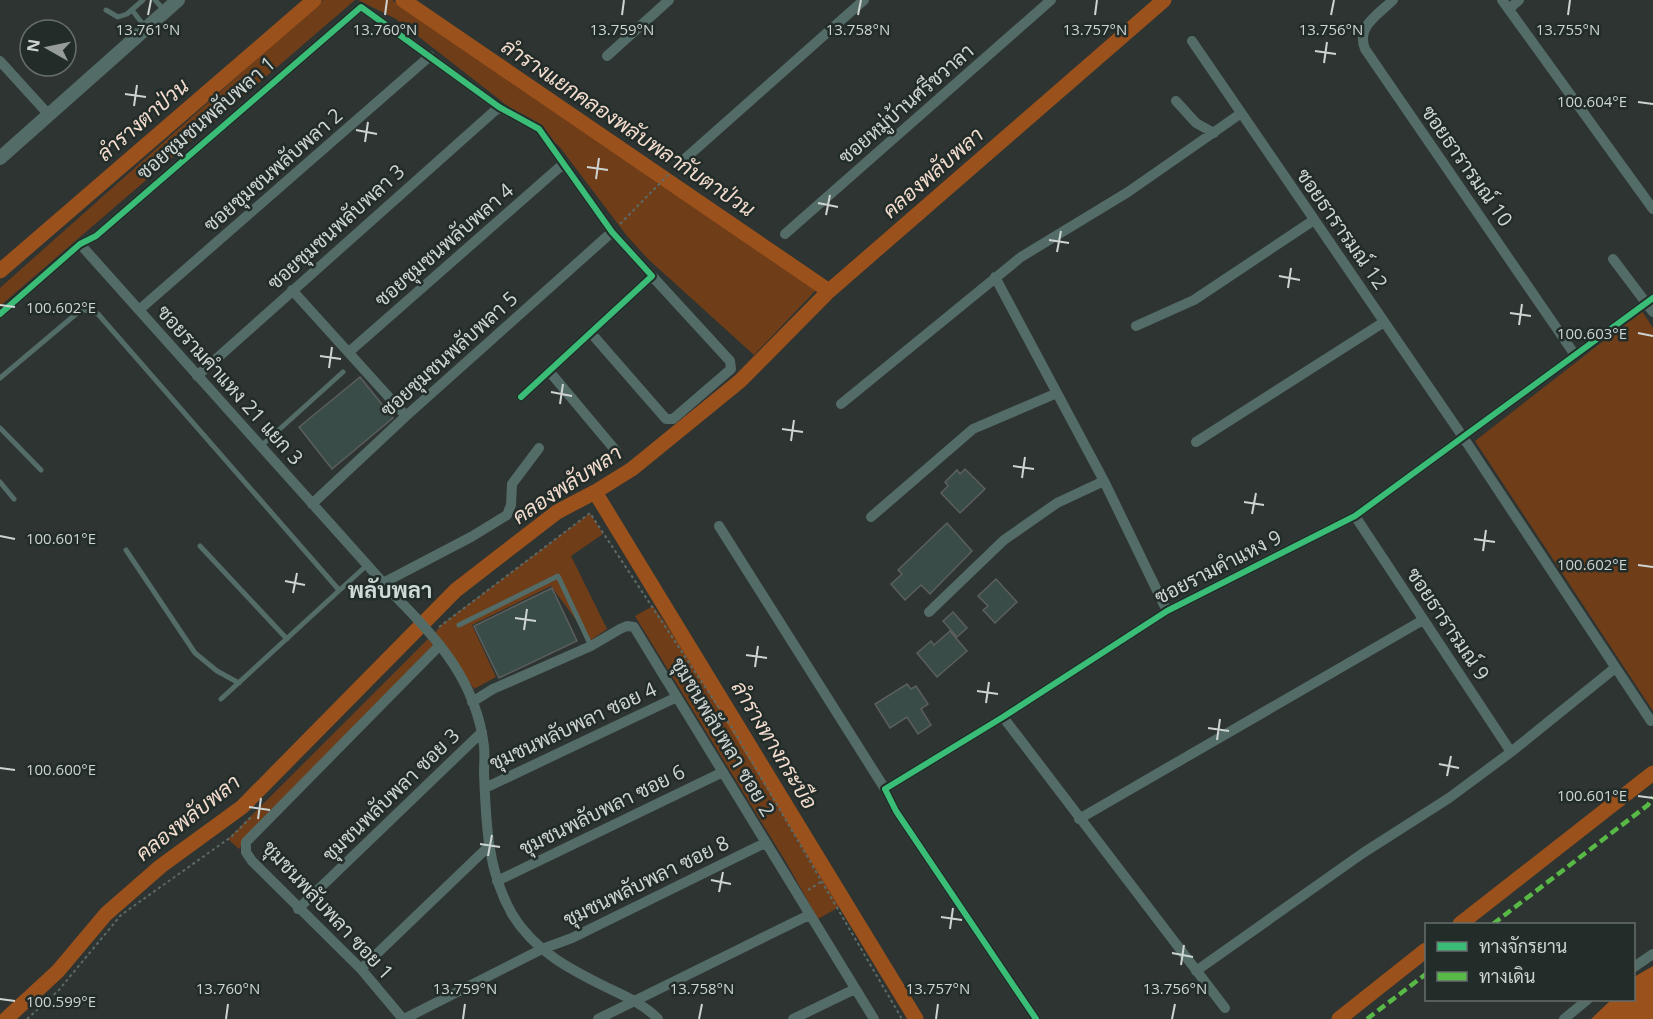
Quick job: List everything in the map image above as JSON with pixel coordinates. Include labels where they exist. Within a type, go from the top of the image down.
[{"type":"street","points":[[0,158],[178,0]]},
{"type":"street","points":[[607,56],[669,0]]},
{"type":"street","points":[[679,165],[864,0]]},
{"type":"street","name":"ซอยหมู่บ้านศรีชวาลา","points":[[785,234],[1051,0]]},
{"type":"street","name":"ซอยธารารมณ์ 10","points":[[1393,0],[1364,28],[1361,40],[1365,50],[1575,355]]},
{"type":"street","points":[[1519,0],[1506,4],[1653,209]]},
{"type":"street","name":"ซอยชุมชนพลับพลา 1","points":[[80,244],[96,236],[351,13],[361,7],[368,9],[430,56]]},
{"type":"street","name":"ซอยธารารมณ์ 12","points":[[1192,41],[1463,437],[1651,721]]},
{"type":"street","points":[[430,56],[498,106],[538,129],[612,232],[730,361],[730,369],[673,419],[666,419],[591,333]]},
{"type":"street","name":"ซอยชุมชนพลับพลา 2","points":[[139,310],[430,56]]},
{"type":"street","points":[[0,61],[49,115]]},
{"type":"street","points":[[1176,101],[1196,123],[1214,133]]},
{"type":"street","name":"ซอยชุมชนพลับพลา 3","points":[[197,376],[498,106]]},
{"type":"street","points":[[841,404],[995,277],[1240,114]]},
{"type":"street","name":"ซอยชุมชนพลับพลา 4","points":[[349,352],[562,165]]},
{"type":"street","points":[[1136,326],[1194,300],[1314,220]]},
{"type":"street","name":"ซอยชุมชนพลับพลา 5","points":[[312,504],[405,416],[612,232]]},
{"type":"street","points":[[0,314],[80,244]]},
{"type":"street","name":"ซอยรามคำแหง 21 แยก 3","points":[[80,244],[383,583],[430,632],[458,668],[482,732],[488,847],[497,881],[512,914],[529,938],[586,978],[633,1000],[658,1019]]},
{"type":"street","points":[[1613,259],[1651,304]]},
{"type":"street","points":[[521,396],[652,276]]},
{"type":"street","points":[[995,277],[1104,481],[1167,611]]},
{"type":"street","points":[[292,290],[405,416]]},
{"type":"street","name":"ซอยรามคำแหง 9","points":[[885,789],[1167,611],[1355,516],[1575,355],[1651,304]]},
{"type":"street","points":[[1196,442],[1384,322]]},
{"type":"street","points":[[549,371],[616,451]]},
{"type":"street","points":[[872,517],[973,429],[1057,393]]},
{"type":"street","points":[[383,583],[471,537],[507,515],[512,505],[512,484],[539,448]]},
{"type":"street","points":[[929,612],[1004,540],[1057,503],[1104,481]]},
{"type":"street","name":"ซอยธารารมณ์ 9","points":[[1355,516],[1511,752]]},
{"type":"street","points":[[719,526],[885,789],[896,811],[948,885],[1036,1019]]},
{"type":"street","points":[[1079,819],[1423,620]]},
{"type":"street","name":"ชุมชนพลับพลา ซอย 2","points":[[472,702],[493,689],[591,646],[627,626],[634,627],[874,1019]]},
{"type":"street","name":"ชุมชนพลับพลา ซอย 1","points":[[404,1019],[361,969],[252,861],[246,852],[246,842],[440,645]]},
{"type":"street","points":[[1196,971],[1511,752],[1615,668]]},
{"type":"street","name":"ชุมชนพลับพลา ซอย 4","points":[[485,788],[677,697]]},
{"type":"street","points":[[1002,717],[1226,1008]]},
{"type":"street","name":"ชุมชนพลับพลา ซอย 3","points":[[298,909],[482,732]]},
{"type":"street","name":"ชุมชนพลับพลา ซอย 6","points":[[497,881],[723,772]]},
{"type":"street","name":"ชุมชนพลับพลา ซอย 8","points":[[404,1019],[542,949],[572,938],[765,843]]},
{"type":"street","points":[[361,969],[488,847]]},
{"type":"street","points":[[598,1019],[809,915]]},
{"type":"street","points":[[1635,967],[1653,954]]},
{"type":"street","points":[[793,1019],[855,988]]},
{"type":"street","points":[[1564,1019],[1585,1001]]},
{"type":"lane","points":[[106,10],[118,17],[132,10],[143,0]]},
{"type":"lane","points":[[155,0],[165,11]]},
{"type":"lane","points":[[132,10],[146,28]]},
{"type":"lane","points":[[0,378],[76,312],[82,309],[98,314],[339,590]]},
{"type":"lane","points":[[261,446],[343,372]]},
{"type":"lane","points":[[0,428],[41,470]]},
{"type":"lane","points":[[0,482],[14,499]]},
{"type":"lane","points":[[200,546],[287,639]]},
{"type":"lane","points":[[126,550],[195,653],[217,671],[240,683]]},
{"type":"lane","points":[[222,699],[367,565]]},
{"type":"lane","points":[[459,625],[558,576],[591,646]]},
{"type":"path","points":[[612,232],[679,165]]},
{"type":"path","points":[[430,632],[590,513],[731,726],[902,1019]]},
{"type":"path","points":[[27,1019],[58,991],[121,915],[231,837],[255,813]]},
{"type":"shaded area","points":[[323,0],[355,0],[0,306],[0,288]]},
{"type":"shaded area","points":[[358,0],[392,0],[818,288],[754,355],[648,259],[627,236],[559,146],[396,19]]},
{"type":"shaded area","points":[[1642,311],[1653,328],[1653,711],[1475,441]]},
{"type":"shaded area","points":[[590,513],[603,534],[571,556],[607,629],[591,640],[551,586],[472,625],[496,677],[474,689],[435,633],[441,625]]},
{"type":"shaded area","points":[[653,606],[711,687],[839,907],[818,919],[786,862],[635,616]]},
{"type":"shaded area","points":[[428,639],[435,647],[252,831],[239,849],[228,839]]},
{"type":"shaded area","points":[[1653,966],[1653,1019],[1591,1019],[1610,1001],[1635,1001],[1635,976]]},
{"type":"building","points":[[360,377],[393,418],[332,469],[299,427]]},
{"type":"building","points":[[965,469],[985,489],[960,513],[941,493],[948,486],[945,482],[957,470],[960,474]]},
{"type":"building","points":[[947,523],[972,551],[930,594],[921,585],[905,600],[891,584],[902,574],[898,570]]},
{"type":"building","points":[[996,579],[1017,602],[995,623],[983,610],[988,606],[978,596]]},
{"type":"building","points":[[552,588],[577,641],[499,678],[474,626]]},
{"type":"building","points":[[953,612],[967,628],[957,637],[943,621]]},
{"type":"building","points":[[950,631],[967,651],[937,677],[917,653],[931,641],[934,645]]},
{"type":"building","points":[[907,684],[911,689],[916,686],[928,704],[921,709],[931,725],[918,734],[907,717],[890,728],[875,704]]},
{"type":"waterway","name":"ลำรางตาป่วน","points":[[0,271],[314,0]]},
{"type":"waterway","name":"ลำรางแยกคลองพลับพลากับตาป่วน","points":[[403,0],[829,291]]},
{"type":"waterway","name":"คลองพลับพลา","points":[[6,1019],[58,971],[106,914],[161,866],[242,807],[456,590],[557,512],[632,469],[740,381],[829,291],[1164,0]]},
{"type":"waterway","name":"ลำรางทางกระบือ","points":[[595,492],[916,1019]]},
{"type":"waterway","points":[[1461,923],[1653,773]]},
{"type":"waterway","points":[[1339,1019],[1425,951]]},
{"type":"marked path","points":[[1494,923],[1648,805],[1653,797]]},
{"type":"marked path","points":[[1367,1019],[1425,975]]},
{"type":"cycle path","points":[[0,314],[80,244],[96,236],[361,7],[499,107],[539,129],[612,232],[652,276],[521,397]]},
{"type":"cycle path","points":[[1036,1019],[896,811],[885,789],[1003,717],[1167,611],[1355,516],[1653,298]]},
{"type":"district","name":"พลับพลา","points":[[390,590]]}]
